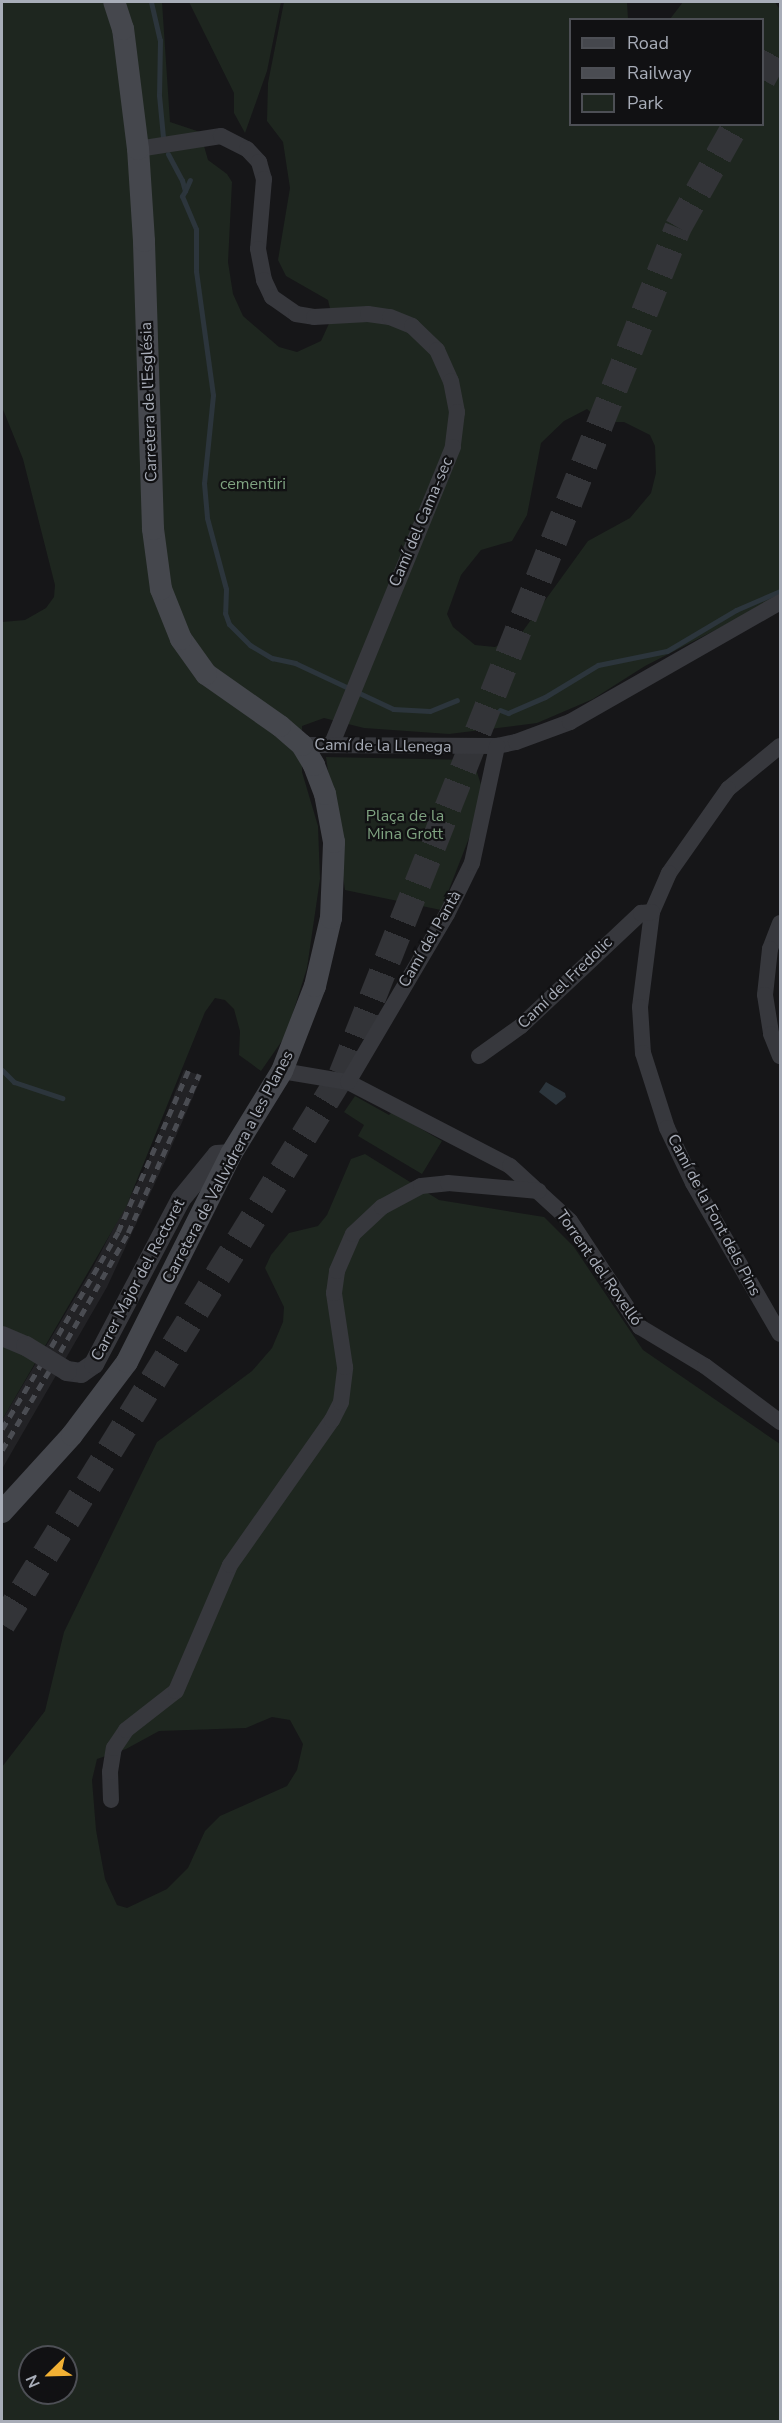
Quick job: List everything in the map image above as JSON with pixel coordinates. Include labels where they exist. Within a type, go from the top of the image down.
[{"type":"main road","name":"Carretera de l'Església","points":[[114,2],[123,29],[138,149],[153,529],[161,589],[181,639],[206,674],[302,745]]},
{"type":"main road","name":"Carretera de Vallvidrera a les Planes","points":[[2,1512],[113,1384],[231,1154],[282,1071],[315,986],[331,918],[331,818],[321,780],[302,745]]},
{"type":"street","name":"Camí del Cama-sec","points":[[138,149],[221,136],[247,149],[259,162],[264,178],[258,249],[264,280],[272,297],[285,309],[326,317],[390,317],[412,326],[437,350],[451,381],[457,412],[453,447],[360,669],[332,744]]},
{"type":"street","points":[[497,746],[516,742],[570,722],[780,602]]},
{"type":"street","name":"Camí de la Llenega","points":[[302,745],[497,746]]},
{"type":"street","name":"Camí del Pantà","points":[[348,1082],[447,914],[472,862],[497,746]]},
{"type":"street","name":"Camí de la Font dels Pins","points":[[780,746],[728,789],[680,855],[652,912],[640,1022],[643,1053],[656,1100],[693,1183],[780,1334]]},
{"type":"street","name":"Camí del Fredolic","points":[[479,1056],[521,1026],[641,913],[652,912]]},
{"type":"street","points":[[780,923],[770,950],[765,995],[771,1034],[780,1056]]},
{"type":"street","name":"Torrent del Rovelló","points":[[282,1071],[348,1082],[510,1166],[570,1221],[640,1327],[705,1366],[780,1422]]},
{"type":"street","name":"Carrer Major del Rectoret","points":[[2,1336],[26,1346],[67,1371],[81,1373],[94,1364],[181,1199],[217,1155],[231,1154]]},
{"type":"street","points":[[111,1800],[110,1772],[114,1748],[126,1730],[176,1690],[230,1565],[332,1420],[341,1402],[345,1367],[334,1293],[337,1271],[353,1234],[382,1206],[422,1186],[448,1182],[539,1191]]},
{"type":"shaded area","points":[[184,1070],[202,1076],[167,1157],[107,1287],[2,1469],[2,1420],[93,1267],[146,1166]]},
{"type":"shaded area","points":[[546,1082],[565,1093],[566,1097],[556,1105],[539,1092]]},
{"type":"green space","name":"cementiri","points":[[2,2],[162,2],[170,122],[200,132],[208,160],[227,174],[232,182],[228,262],[233,294],[243,316],[279,347],[297,352],[321,341],[332,317],[328,300],[286,276],[278,260],[290,188],[283,142],[267,121],[268,83],[284,2],[627,2],[628,18],[569,18],[569,126],[764,126],[764,18],[671,18],[683,2],[775,2],[780,10],[780,597],[645,666],[593,699],[537,723],[449,734],[364,728],[324,718],[302,726],[302,772],[318,826],[320,879],[307,968],[286,1035],[261,1071],[239,1055],[240,1031],[234,1009],[225,1000],[215,998],[205,1012],[126,1207],[2,1420],[2,622],[25,620],[46,608],[54,597],[55,585],[23,459],[2,407]],"holes":[[[587,409],[602,422],[624,422],[650,435],[655,446],[656,473],[651,493],[630,518],[588,541],[520,635],[495,647],[475,645],[453,627],[447,614],[461,575],[481,550],[512,541],[527,515],[541,443],[564,421]]]},
{"type":"green space","points":[[189,2],[281,2],[267,71],[245,133],[234,113],[234,93]]},
{"type":"green space","name":"Plaça de la Mina Grott","points":[[326,757],[473,760],[485,797],[441,910],[345,890]]},
{"type":"green space","points":[[355,1096],[389,1115],[392,1112],[442,1141],[422,1174],[358,1136],[364,1125],[344,1112]]},
{"type":"green space","points":[[365,1154],[439,1200],[544,1217],[574,1247],[643,1350],[780,1444],[780,2421],[2,2421],[2,1767],[45,1711],[64,1632],[157,1442],[252,1371],[272,1348],[283,1322],[284,1307],[265,1268],[271,1255],[289,1233],[318,1226],[327,1215],[351,1159]],"holes":[[[272,1717],[290,1720],[303,1744],[297,1770],[287,1786],[220,1816],[205,1831],[188,1868],[167,1889],[127,1908],[117,1905],[105,1879],[96,1830],[92,1780],[97,1759],[126,1749],[159,1731],[246,1728]]]},
{"type":"waterway","points":[[151,2],[160,40],[159,95],[163,137]]},
{"type":"waterway","points":[[168,154],[182,180],[185,191],[182,196],[196,229],[196,271],[213,395],[204,483],[207,518],[226,589],[225,613],[229,624],[250,645],[272,658],[295,663],[393,709],[430,711],[457,700]]},
{"type":"waterway","points":[[185,191],[190,180]]},
{"type":"waterway","points":[[500,710],[508,713],[545,697],[598,665],[667,651],[736,610],[780,591]]},
{"type":"waterway","points":[[2,1070],[14,1082],[62,1098]]},
{"type":"tunnel","points":[[764,75],[780,47]]},
{"type":"tunnel","points":[[2,1624],[342,1074],[678,227],[735,126]]},
{"type":"railway","points":[[51,1347],[118,1232],[188,1071]]},
{"type":"railway","points":[[60,1352],[128,1233],[199,1074]]},
{"type":"railway","points":[[2,1429],[41,1364]]},
{"type":"railway","points":[[2,1450],[50,1369]]}]
